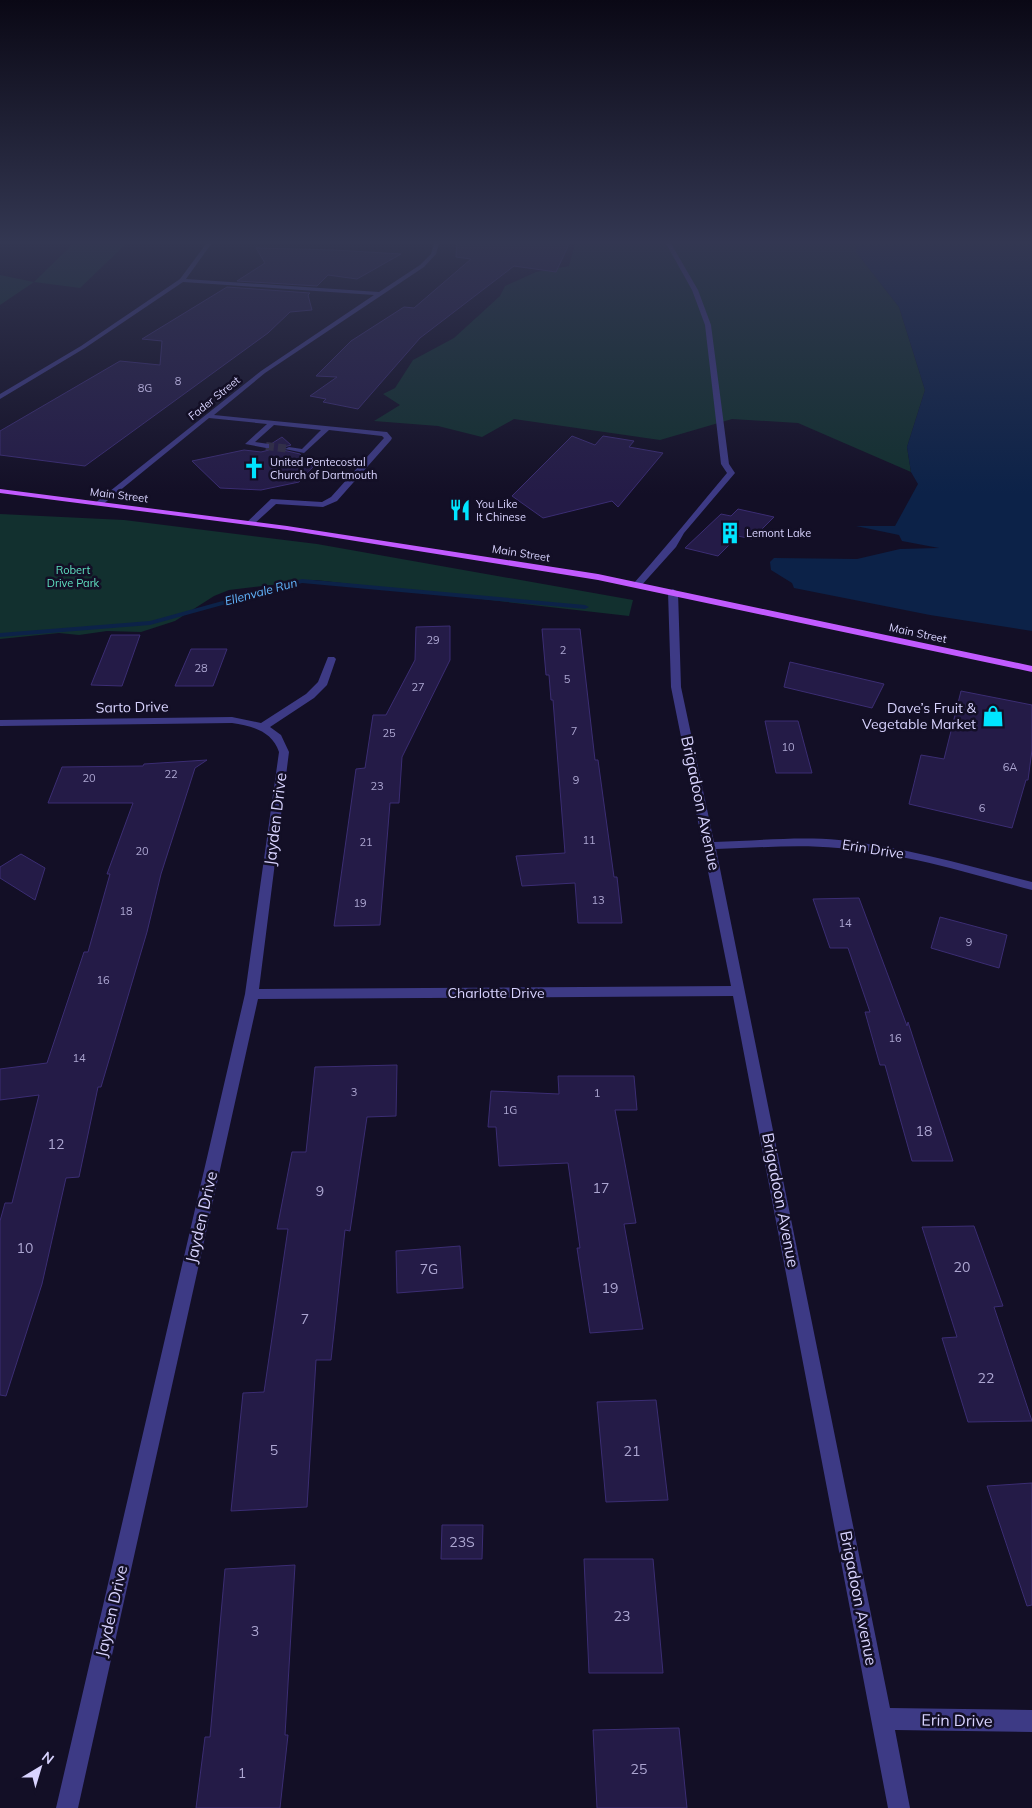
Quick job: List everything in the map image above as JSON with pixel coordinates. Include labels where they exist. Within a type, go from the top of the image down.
[{"type":"main road","name":"Main Street","points":[[0,491],[250,523],[417,548],[637,585],[1032,669]]},
{"type":"street","points":[[0,397],[83,347],[116,324]]},
{"type":"street","name":"Fader Street","points":[[98,503],[263,372],[333,324]]},
{"type":"street","points":[[637,585],[673,545],[680,532],[731,473],[725,464],[708,324]]},
{"type":"street","points":[[208,416],[384,434],[388,438],[334,499],[323,505],[274,501],[250,523]]},
{"type":"street","points":[[266,446],[249,444],[272,423]]},
{"type":"street","points":[[289,449],[304,451],[327,428]]},
{"type":"street","name":"Brigadoon Avenue","points":[[673,592],[676,687],[739,991],[899,1808]]},
{"type":"street","points":[[263,728],[294,708],[323,683],[331,660]]},
{"type":"street","name":"Sarto Drive","points":[[0,723],[211,720],[245,722],[263,728]]},
{"type":"street","name":"Jayden Drive","points":[[67,1808],[252,994],[284,752],[283,745],[274,734],[263,728]]},
{"type":"street","name":"Erin Drive","points":[[710,846],[816,842],[856,846],[905,854],[1032,886]]},
{"type":"street","name":"Charlotte Drive","points":[[252,994],[739,991]]},
{"type":"street","name":"Erin Drive","points":[[883,1719],[1032,1721]]},
{"type":"green space","points":[[469,324],[904,324],[925,390],[907,447],[911,472],[798,423],[732,419],[660,440],[514,419],[482,437],[438,426],[374,421],[400,405],[383,394],[395,388],[413,360],[454,338]]},
{"type":"green space","name":"Robert Drive Park","points":[[0,514],[124,520],[317,544],[633,600],[629,616],[315,580],[229,590],[214,596],[175,621],[141,632],[107,631],[79,635],[59,633],[0,639]]},
{"type":"water","name":"Lemont Lake","points":[[904,324],[1032,324],[1032,631],[930,615],[794,588],[792,583],[771,570],[770,562],[774,558],[857,559],[900,549],[939,548],[902,541],[899,535],[856,526],[895,526],[918,484],[911,472],[907,447],[925,390]]},
{"type":"building","points":[[166,324],[277,324],[268,333],[85,466],[0,455],[0,431],[120,361],[160,365],[162,341],[142,339]]},
{"type":"building","points":[[377,324],[438,324],[420,338],[358,409],[323,402],[326,399],[310,396],[337,377],[316,376],[351,341]]},
{"type":"building","points":[[572,436],[595,445],[603,436],[634,441],[629,447],[663,453],[618,507],[612,501],[543,518],[512,496]]},
{"type":"building","name":"United Pentecostal Church of Dartmouth","points":[[282,437],[291,445],[284,447],[283,450],[300,454],[313,467],[299,482],[261,490],[220,488],[192,461],[244,450],[261,452],[269,450],[271,444]]},
{"type":"building","name":"Lemont Lake","points":[[738,509],[774,517],[752,539],[738,536],[718,556],[685,548],[721,514],[731,516]]},
{"type":"building","points":[[450,626],[450,660],[402,757],[399,803],[390,803],[380,925],[334,926],[356,769],[365,768],[373,715],[386,715],[415,660],[416,627]]},
{"type":"building","points":[[542,629],[580,629],[595,760],[598,760],[614,877],[617,877],[622,923],[578,923],[575,883],[522,886],[516,856],[565,853],[553,700],[551,700],[549,675],[546,675]]},
{"type":"building","points":[[111,635],[140,635],[122,686],[91,685]]},
{"type":"building","points":[[191,649],[227,649],[213,686],[175,686]]},
{"type":"building","points":[[790,662],[884,684],[872,708],[784,687]]},
{"type":"building","points":[[961,691],[1032,705],[1032,750],[1028,780],[1026,780],[1012,828],[909,804],[921,755],[944,759]]},
{"type":"building","points":[[765,721],[798,721],[812,773],[776,773]]},
{"type":"building","points":[[207,760],[195,768],[161,874],[147,932],[101,1087],[98,1087],[79,1177],[66,1178],[42,1284],[6,1396],[0,1395],[0,1221],[5,1203],[12,1203],[39,1095],[0,1100],[0,1069],[47,1063],[84,952],[88,952],[110,874],[107,874],[133,803],[48,803],[62,767],[143,766],[144,764]]},
{"type":"building","points":[[21,854],[45,868],[35,900],[0,878],[0,867]]},
{"type":"building","points":[[859,898],[907,1026],[908,1022],[953,1161],[912,1161],[885,1065],[880,1065],[865,1012],[870,1012],[848,948],[830,948],[813,899]]},
{"type":"building","points":[[940,917],[1007,935],[999,968],[931,948]]},
{"type":"building","points":[[397,1065],[396,1116],[367,1117],[350,1231],[345,1230],[331,1360],[316,1360],[307,1507],[231,1511],[243,1393],[264,1392],[288,1229],[277,1229],[292,1152],[306,1152],[315,1067]]},
{"type":"building","points":[[558,1076],[634,1076],[637,1110],[615,1110],[636,1223],[624,1224],[643,1329],[590,1333],[577,1248],[580,1248],[568,1163],[499,1166],[496,1127],[488,1127],[491,1091],[559,1094]]},
{"type":"building","points":[[974,1226],[1003,1306],[994,1307],[1032,1421],[968,1422],[942,1338],[957,1337],[922,1227]]},
{"type":"building","points":[[460,1246],[463,1288],[397,1293],[396,1251]]},
{"type":"building","points":[[656,1400],[668,1500],[606,1502],[597,1402]]},
{"type":"building","points":[[1032,1483],[1032,1605],[1027,1606],[987,1486]]},
{"type":"building","points":[[442,1525],[483,1525],[482,1559],[441,1559]]},
{"type":"building","points":[[584,1559],[653,1559],[663,1673],[589,1673]]},
{"type":"building","points":[[295,1565],[285,1735],[288,1735],[280,1808],[196,1808],[205,1737],[210,1737],[225,1569]]},
{"type":"building","points":[[679,1728],[687,1808],[597,1808],[593,1730]]},
{"type":"waterway","name":"Ellenvale Run","points":[[0,635],[150,623],[302,581],[585,607]]},
{"type":"tunnel","points":[[266,446],[289,449]]},
{"type":"place","name":"United Pentecostal Church of Dartmouth","points":[[254,468]]},
{"type":"place","name":"You Like It Chinese","points":[[460,510]]},
{"type":"place","name":"Lemont Lake","points":[[730,533]]},
{"type":"place","name":"Dave’s Fruit & Vegetable Market","points":[[993,716]]}]
